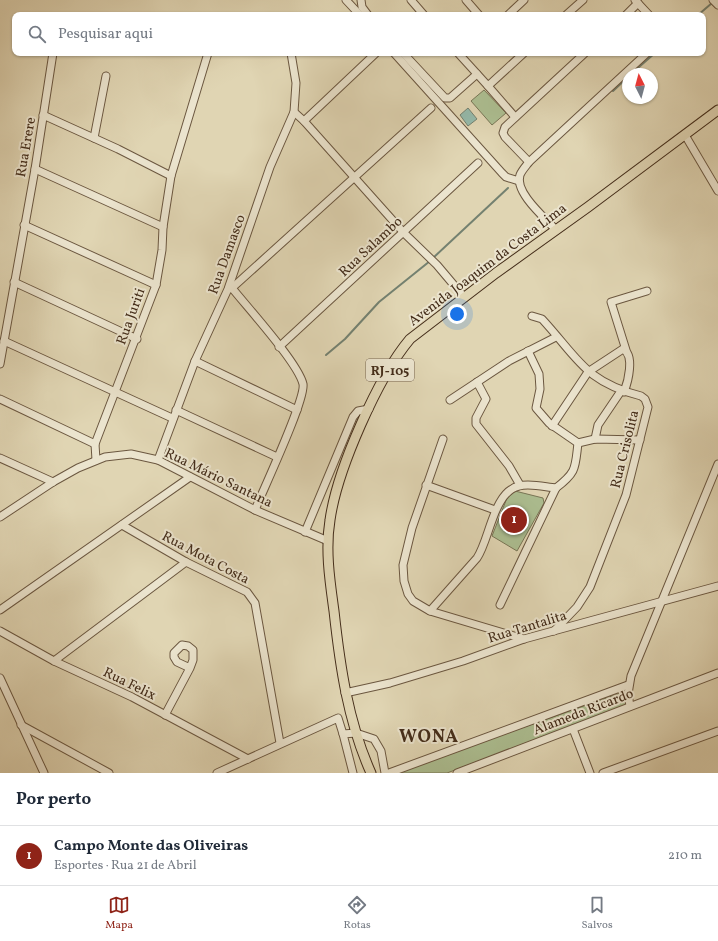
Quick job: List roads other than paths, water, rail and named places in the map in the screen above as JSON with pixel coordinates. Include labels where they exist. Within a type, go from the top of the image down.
[{"type":"main road","name":"Avenida Joaquim da Costa Lima","points":[[371,773],[356,734],[345,693],[330,581],[328,541],[330,520],[339,482],[369,409],[401,350],[410,339],[464,297],[718,110]]},
{"type":"street","points":[[346,0],[357,12]]},
{"type":"street","points":[[361,0],[362,7],[366,12]]},
{"type":"street","points":[[411,0],[421,12]]},
{"type":"street","points":[[466,0],[476,12]]},
{"type":"street","points":[[511,12],[524,0]]},
{"type":"street","points":[[569,12],[582,0]]},
{"type":"street","points":[[713,0],[718,5]]},
{"type":"street","points":[[629,12],[637,2],[646,12]]},
{"type":"street","name":"Rua Erere","points":[[0,364],[35,169],[53,56]]},
{"type":"street","points":[[43,115],[171,176],[207,56]]},
{"type":"street","name":"Rua Damasco","points":[[158,460],[172,418],[195,361],[230,289],[270,167],[294,112],[296,83],[291,56]]},
{"type":"street","points":[[304,121],[373,56]]},
{"type":"street","points":[[397,56],[502,173],[519,181]]},
{"type":"street","points":[[406,56],[444,98],[450,98],[478,74]]},
{"type":"street","points":[[461,56],[515,117]]},
{"type":"street","points":[[488,86],[518,56]]},
{"type":"street","points":[[529,162],[504,135],[505,127],[581,56]]},
{"type":"street","points":[[556,230],[522,191],[519,181],[520,174],[529,162],[644,56]]},
{"type":"street","points":[[94,138],[106,76]]},
{"type":"street","points":[[255,510],[303,394],[302,383],[298,373],[279,347],[230,289],[431,108]]},
{"type":"street","points":[[294,112],[304,121],[404,233],[429,256],[464,297]]},
{"type":"street","points":[[686,135],[718,191]]},
{"type":"street","name":"Rua Salambo","points":[[279,347],[478,163]]},
{"type":"street","points":[[35,169],[163,227]]},
{"type":"street","name":"Rua Juriti","points":[[96,460],[95,444],[114,393],[137,339],[156,285],[171,176]]},
{"type":"street","points":[[24,225],[156,285]]},
{"type":"street","points":[[14,282],[137,339]]},
{"type":"street","points":[[595,439],[598,425],[623,391],[630,372],[626,350],[611,302],[647,291]]},
{"type":"street","name":"Rua Crisolita","points":[[532,316],[542,319],[556,337],[588,372],[608,385],[641,396],[648,403],[648,411],[626,495],[590,587],[577,607],[554,631]]},
{"type":"street","points":[[450,400],[509,361],[556,337]]},
{"type":"street","points":[[4,341],[114,393],[172,418]]},
{"type":"street","points":[[552,426],[588,372],[621,349],[626,350]]},
{"type":"street","points":[[528,351],[539,374],[540,389],[536,408],[542,417],[552,426],[578,443],[595,439],[640,440]]},
{"type":"street","points":[[195,361],[297,410]]},
{"type":"street","points":[[477,382],[486,399],[476,418],[476,424],[509,466],[520,485]]},
{"type":"street","points":[[0,399],[95,444]]},
{"type":"street","points":[[305,532],[353,417],[358,411],[369,409]]},
{"type":"street","points":[[176,410],[277,457]]},
{"type":"street","points":[[443,439],[412,528],[403,565],[404,581],[408,594],[413,601],[430,611],[524,639]]},
{"type":"street","points":[[500,605],[556,488],[570,477],[574,470],[578,443]]},
{"type":"street","name":"Rua Mário Santana","points":[[0,517],[53,482],[96,460],[113,455],[127,454],[158,460],[255,510],[328,541]]},
{"type":"street","points":[[0,458],[53,482]]},
{"type":"street","points":[[630,706],[628,685],[660,602],[718,464]]},
{"type":"street","points":[[0,610],[190,477]]},
{"type":"street","points":[[430,611],[477,558],[483,549],[495,510],[510,490],[520,485],[556,488]]},
{"type":"street","points":[[426,486],[495,510]]},
{"type":"street","name":"Rua Mota Costa","points":[[122,525],[186,562],[247,592],[255,602],[280,743]]},
{"type":"street","points":[[54,661],[186,562]]},
{"type":"street","name":"Rua Tantalita","points":[[345,693],[390,683],[463,661],[524,639],[718,586]]},
{"type":"street","name":"Rua Felix","points":[[0,631],[54,661],[165,715],[248,759]]},
{"type":"street","points":[[165,715],[190,668]]},
{"type":"street","name":"Alameda Ricardo","points":[[457,773],[718,673]]},
{"type":"street","points":[[0,678],[44,773]]},
{"type":"street","name":"Alameda Ricardo","points":[[389,773],[628,685]]},
{"type":"street","points":[[217,773],[280,743],[338,718],[352,773]]},
{"type":"street","points":[[341,726],[353,723]]},
{"type":"street","points":[[21,725],[109,773]]},
{"type":"street","points":[[573,729],[590,773]]},
{"type":"street","points":[[603,773],[718,731]]},
{"type":"street","points":[[343,734],[356,734],[374,739],[381,751],[385,773]]},
{"type":"waterway","points":[[702,12],[712,3]]},
{"type":"waterway","points":[[638,68],[652,56]]},
{"type":"waterway","points":[[613,91],[622,83]]},
{"type":"waterway","points":[[433,258],[508,188]]},
{"type":"waterway","points":[[326,355],[345,339],[379,302],[430,261]]},
{"type":"place","name":"Campo Monte das Oliveiras","points":[[514,520]]},
{"type":"district","name":"WONA","points":[[429,736]]}]
